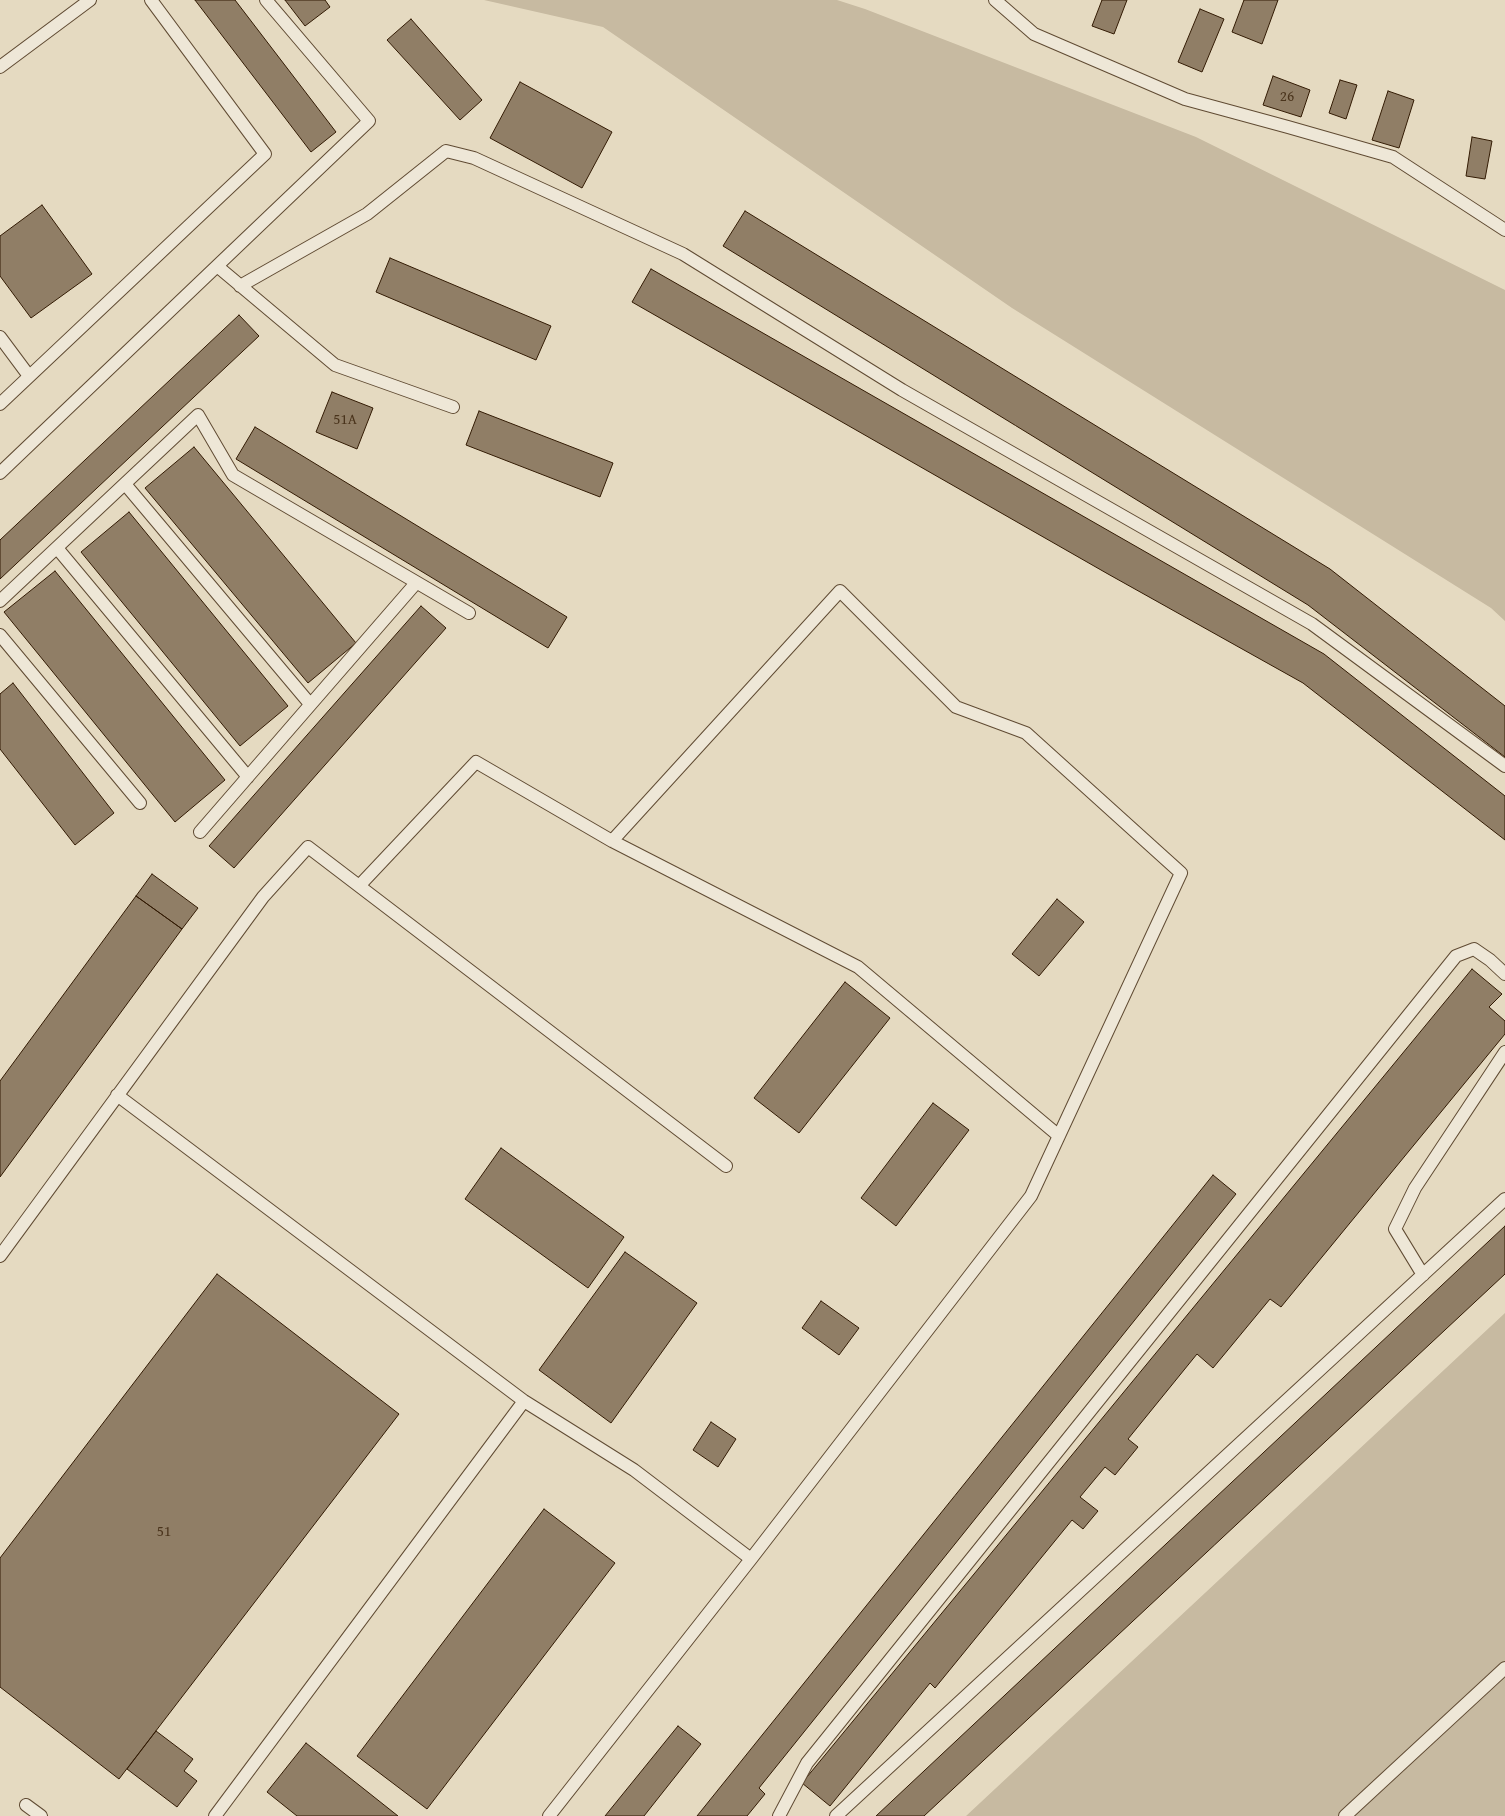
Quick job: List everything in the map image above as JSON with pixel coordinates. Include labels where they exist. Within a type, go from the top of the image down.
[{"type":"lane","points":[[0,67],[90,0]]},
{"type":"lane","points":[[0,404],[265,154],[151,0]]},
{"type":"lane","points":[[0,472],[369,121],[266,0]]},
{"type":"lane","points":[[995,0],[1034,34],[1185,99],[1393,158],[1505,230]]},
{"type":"lane","points":[[240,286],[367,214],[446,151],[474,158],[683,254],[902,390],[1312,624],[1505,766]]},
{"type":"lane","points":[[217,266],[335,365],[453,407]]},
{"type":"lane","points":[[0,337],[29,376]]},
{"type":"lane","points":[[0,601],[198,415],[233,475],[469,613]]},
{"type":"lane","points":[[125,484],[310,704]]},
{"type":"lane","points":[[57,548],[248,777]]},
{"type":"lane","points":[[200,832],[416,583]]},
{"type":"lane","points":[[549,1816],[751,1559],[1031,1196],[1181,873],[1026,733],[956,707],[840,591],[612,841]]},
{"type":"lane","points":[[0,635],[140,803]]},
{"type":"lane","points":[[359,886],[476,762],[612,841],[858,967],[1059,1136]]},
{"type":"lane","points":[[0,1256],[263,897],[308,847],[726,1166]]},
{"type":"lane","points":[[779,1816],[806,1763],[1456,956],[1474,949],[1505,974]]},
{"type":"lane","points":[[1423,1275],[1395,1229],[1415,1188],[1505,1052]]},
{"type":"lane","points":[[117,1095],[524,1401],[634,1470],[751,1559]]},
{"type":"lane","points":[[836,1816],[1505,1199]]},
{"type":"lane","points":[[215,1816],[524,1401]]},
{"type":"lane","points":[[1345,1816],[1505,1668]]},
{"type":"lane","points":[[26,1805],[41,1816]]},
{"type":"shaded area","points":[[484,0],[837,0],[865,9],[1196,137],[1505,290],[1505,621],[1491,608],[1012,308],[603,27]]},
{"type":"shaded area","points":[[1505,1313],[1505,1816],[966,1816]]},
{"type":"building","points":[[195,0],[235,0],[336,132],[311,152]]},
{"type":"building","points":[[285,0],[325,0],[330,7],[305,26]]},
{"type":"building","points":[[1102,0],[1127,0],[1114,34],[1092,26]]},
{"type":"building","points":[[1244,0],[1278,0],[1262,44],[1232,32]]},
{"type":"building","points":[[1200,9],[1224,19],[1202,72],[1178,62]]},
{"type":"building","points":[[411,19],[482,100],[460,120],[387,40]]},
{"type":"building","points":[[1273,76],[1310,90],[1301,117],[1263,105]]},
{"type":"building","points":[[1340,80],[1357,85],[1346,119],[1329,113]]},
{"type":"building","points":[[520,82],[612,132],[582,188],[490,138]]},
{"type":"building","points":[[1388,91],[1414,100],[1399,148],[1372,140]]},
{"type":"building","points":[[1472,137],[1492,141],[1485,179],[1466,176]]},
{"type":"building","points":[[42,205],[92,274],[31,318],[0,276],[0,236]]},
{"type":"building","points":[[745,211],[1330,569],[1505,706],[1505,757],[1308,605],[723,246]]},
{"type":"building","points":[[390,258],[551,326],[536,360],[376,292]]},
{"type":"building","points":[[651,269],[1324,654],[1505,796],[1505,840],[1303,683],[632,302]]},
{"type":"building","points":[[239,315],[259,336],[0,579],[0,540]]},
{"type":"building","points":[[332,392],[373,408],[357,449],[316,432]]},
{"type":"building","points":[[479,411],[613,463],[600,497],[466,445]]},
{"type":"building","points":[[255,427],[567,617],[548,648],[236,459]]},
{"type":"building","points":[[194,447],[356,643],[308,683],[145,488]]},
{"type":"building","points":[[129,512],[288,706],[240,746],[81,552]]},
{"type":"building","points":[[55,571],[225,780],[175,822],[4,612]]},
{"type":"building","points":[[421,606],[446,628],[234,868],[209,846]]},
{"type":"building","points":[[13,683],[114,813],[75,845],[0,749],[0,694]]},
{"type":"building","points":[[152,874],[198,908],[182,929],[136,896]]},
{"type":"building","points":[[136,896],[182,929],[0,1177],[0,1081]]},
{"type":"building","points":[[1057,899],[1084,922],[1039,976],[1012,954]]},
{"type":"building","points":[[1472,969],[1502,994],[1489,1007],[1505,1021],[1505,1034],[1281,1307],[1270,1299],[1213,1368],[1197,1354],[1128,1439],[1138,1447],[1115,1475],[1105,1467],[1080,1497],[1098,1511],[1083,1529],[1072,1520],[935,1688],[930,1683],[830,1806],[802,1783]]},
{"type":"building","points":[[845,982],[890,1018],[799,1133],[754,1098]]},
{"type":"building","points":[[933,1103],[969,1130],[896,1226],[861,1198]]},
{"type":"building","points":[[501,1148],[624,1237],[588,1288],[465,1199]]},
{"type":"building","points":[[1213,1175],[1236,1194],[759,1788],[765,1794],[747,1816],[697,1816]]},
{"type":"building","points":[[1505,1226],[1505,1274],[924,1816],[876,1816]]},
{"type":"building","points":[[625,1252],[697,1303],[611,1423],[539,1370]]},
{"type":"building","points":[[217,1274],[399,1414],[119,1779],[0,1687],[0,1558]]},
{"type":"building","points":[[821,1301],[859,1328],[839,1355],[802,1328]]},
{"type":"building","points":[[711,1422],[736,1439],[718,1467],[693,1450]]},
{"type":"building","points":[[544,1509],[615,1563],[427,1809],[357,1756]]},
{"type":"building","points":[[678,1726],[701,1744],[644,1816],[605,1816]]},
{"type":"building","points":[[156,1731],[193,1759],[184,1771],[197,1781],[177,1807],[127,1769]]},
{"type":"building","points":[[306,1743],[398,1816],[297,1816],[267,1792]]}]
